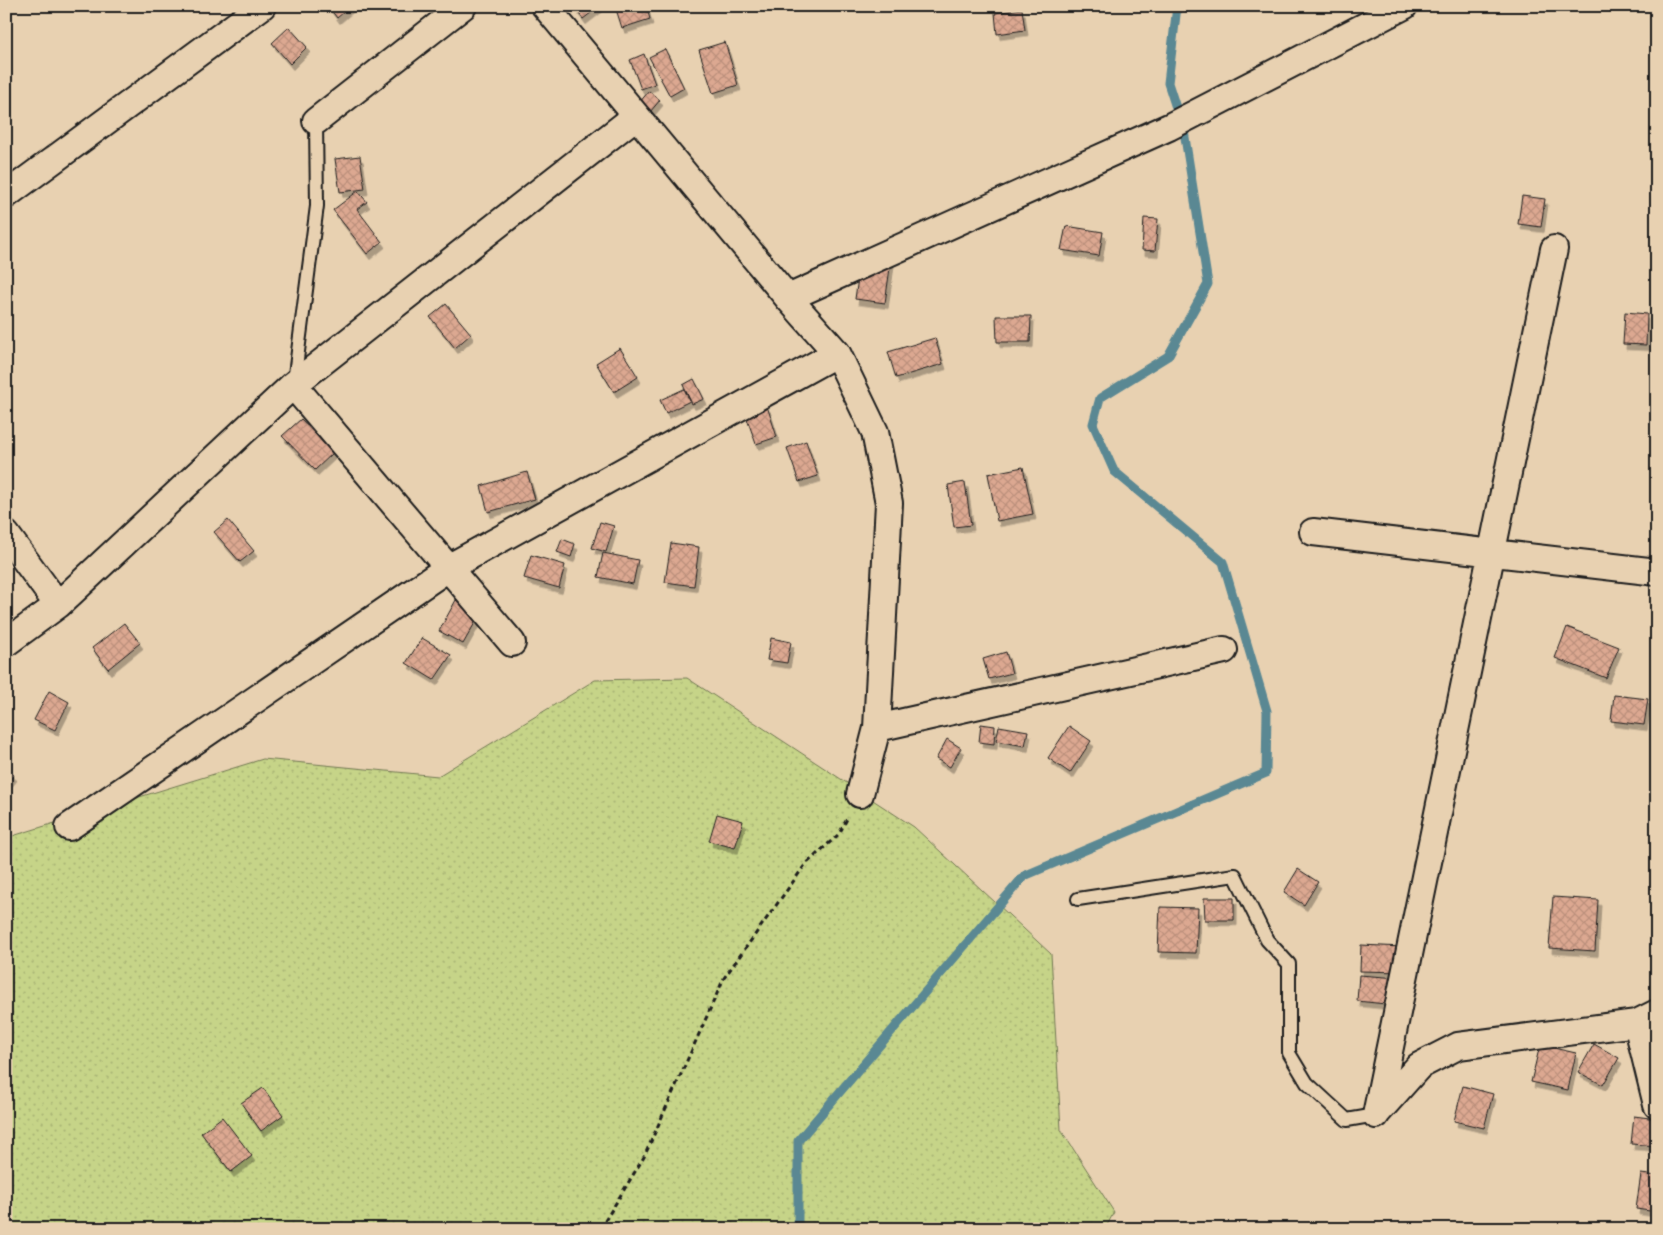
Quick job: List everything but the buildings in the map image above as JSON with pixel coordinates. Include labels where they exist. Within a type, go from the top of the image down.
[{"type":"street","points":[[6,194],[262,6]]},
{"type":"street","points":[[316,121],[463,6]]},
{"type":"street","points":[[545,6],[788,298],[837,353],[875,432],[889,503],[877,728],[860,794]]},
{"type":"street","points":[[788,298],[1168,127],[1404,6]]},
{"type":"street","points":[[6,643],[58,605],[293,385],[636,116]]},
{"type":"street","points":[[1376,1115],[1554,249]]},
{"type":"street","points":[[70,827],[448,568],[837,353]]},
{"type":"street","points":[[293,385],[512,642]]},
{"type":"street","points":[[1313,532],[1657,572]]},
{"type":"street","points":[[6,534],[58,605]]},
{"type":"street","points":[[877,728],[1224,650]]},
{"type":"street","points":[[1376,1115],[1419,1066],[1458,1046],[1647,1018],[1657,1105]]},
{"type":"lane","points":[[293,385],[317,206],[316,121]]},
{"type":"lane","points":[[1078,899],[1235,875],[1267,940],[1289,964],[1289,1053],[1307,1083],[1347,1120],[1376,1115]]},
{"type":"path","points":[[600,1229],[644,1157],[724,978],[805,866],[839,834],[860,794]]},
{"type":"green space","points":[[687,678],[914,827],[1051,954],[1061,1130],[1114,1212],[1105,1229],[6,1229],[6,838],[263,759],[438,776],[595,680]]},
{"type":"waterway","points":[[1177,6],[1168,83],[1179,117]]},
{"type":"waterway","points":[[798,1229],[798,1141],[1024,876],[1266,773],[1267,711],[1223,562],[1114,471],[1093,424],[1100,398],[1168,356],[1208,284],[1184,131]]}]
